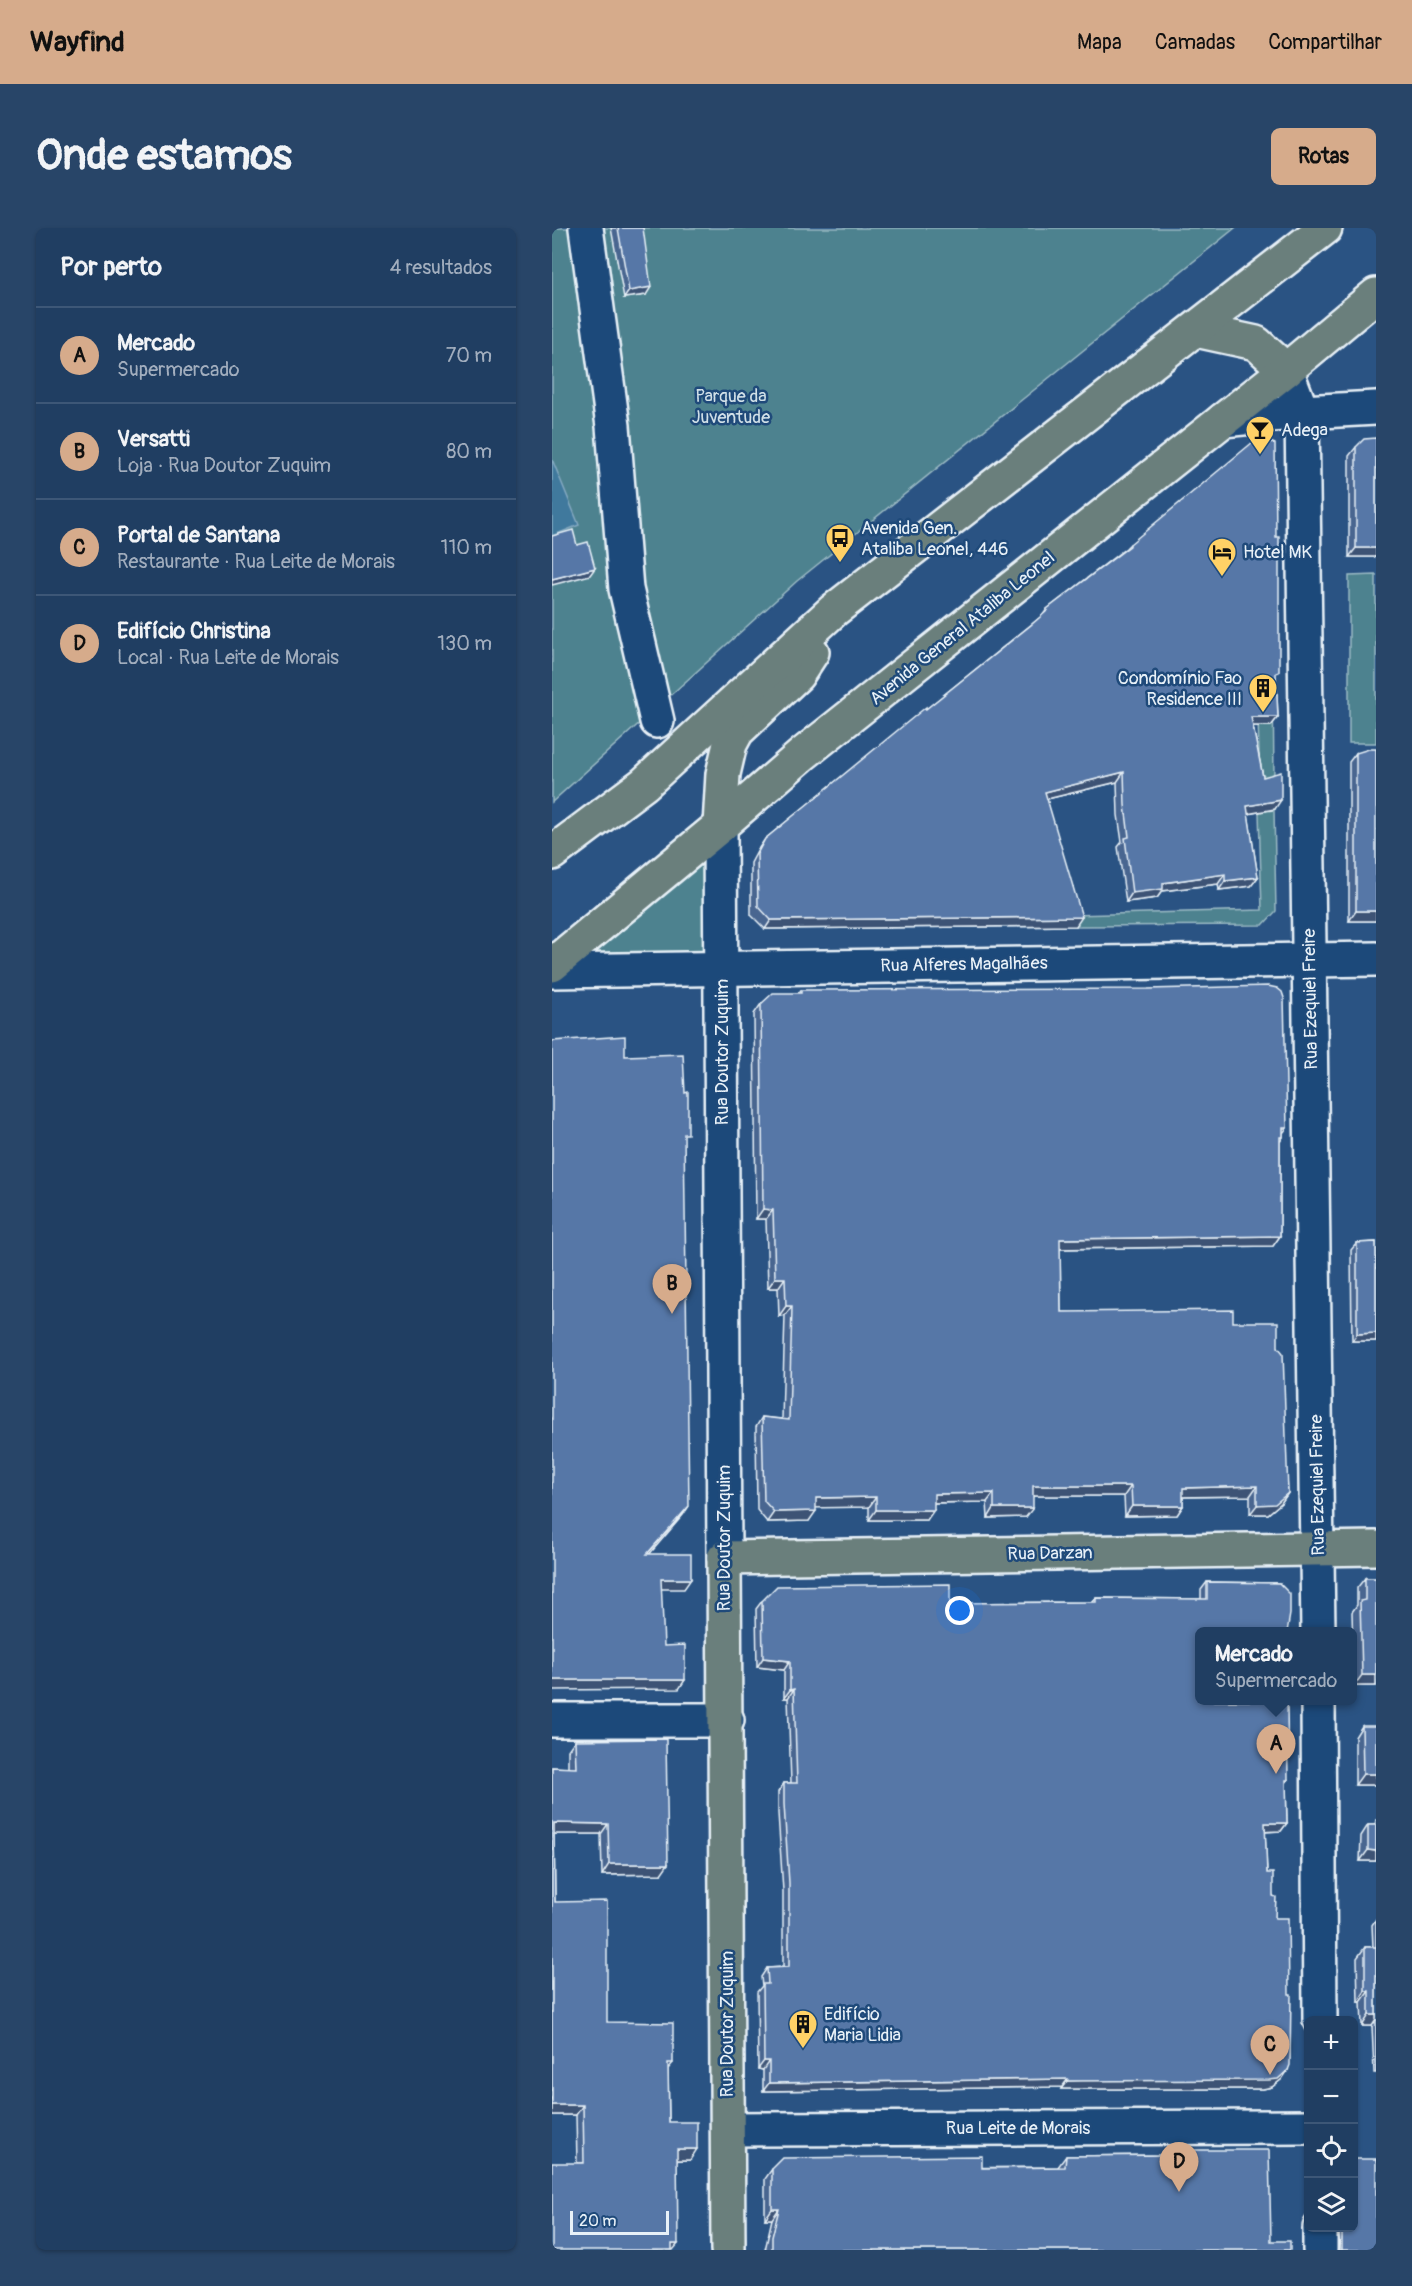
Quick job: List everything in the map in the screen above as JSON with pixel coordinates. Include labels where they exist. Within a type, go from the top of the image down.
[{"type":"main road","points":[[552,853],[644,784],[834,610],[1325,228]]},
{"type":"main road","name":"Avenida General Ataliba Leonel","points":[[552,965],[803,754],[1286,370],[1376,295]]},
{"type":"main road","points":[[1196,330],[1256,343],[1286,370]]},
{"type":"main road","points":[[720,826],[723,774],[733,738],[737,731],[797,675],[809,658],[834,610]]},
{"type":"main road","name":"Rua Darzan","points":[[724,1558],[1376,1548]]},
{"type":"main road","name":"Rua Doutor Zuquim","points":[[724,1558],[727,1720],[729,2250]]},
{"type":"street","points":[[586,228],[614,426],[626,589],[657,721]]},
{"type":"street","name":"Rua Ezequiel Freire","points":[[1286,370],[1302,412],[1318,1627]]},
{"type":"street","points":[[1223,420],[1376,408]]},
{"type":"street","name":"Rua Doutor Zuquim","points":[[720,826],[724,1558]]},
{"type":"street","name":"Rua Alferes Magalhães","points":[[552,971],[1376,959]]},
{"type":"street","points":[[1318,1705],[1320,2016]]},
{"type":"street","points":[[552,1720],[727,1720]]},
{"type":"street","name":"Rua Leite de Morais","points":[[728,2129],[1304,2127]]},
{"type":"street","points":[[1320,2232],[1320,2250]]},
{"type":"green space","name":"Parque da Juventude","points":[[552,228],[1235,228],[797,581],[552,802]]},
{"type":"green space","points":[[1376,575],[1376,743],[1349,743],[1349,576]]},
{"type":"green space","points":[[1273,681],[1274,781],[1260,784],[1257,685]]},
{"type":"green space","points":[[1274,810],[1276,911],[1263,925],[1076,926],[1073,915],[1262,910],[1259,812]]},
{"type":"green space","points":[[713,841],[715,961],[562,965]]},
{"type":"water","points":[[552,459],[579,525],[552,536]]},
{"type":"building","points":[[618,228],[643,228],[651,287],[629,291]]},
{"type":"building","points":[[1259,437],[1275,444],[1276,537],[1279,537],[1279,672],[1276,673],[1278,717],[1251,717],[1263,777],[1281,772],[1281,800],[1247,806],[1258,877],[1225,881],[1225,874],[1163,883],[1163,889],[1132,893],[1125,838],[1129,837],[1124,772],[1045,792],[1082,917],[771,920],[758,906],[757,854],[765,839],[926,707],[926,709],[1031,625],[1047,609],[1130,546]]},
{"type":"building","points":[[1376,438],[1376,548],[1356,548],[1356,447],[1364,439]]},
{"type":"building","points":[[573,530],[577,545],[588,542],[595,568],[552,579],[552,536]]},
{"type":"building","points":[[1376,749],[1376,911],[1356,911],[1356,753]]},
{"type":"building","points":[[1268,986],[1277,988],[1282,992],[1284,998],[1287,1128],[1283,1128],[1283,1137],[1280,1137],[1280,1236],[1060,1239],[1061,1312],[1233,1310],[1233,1322],[1278,1322],[1278,1347],[1283,1353],[1288,1493],[1275,1504],[1257,1505],[1257,1486],[1183,1488],[1183,1506],[1132,1506],[1131,1486],[1033,1486],[1033,1508],[994,1508],[994,1493],[934,1494],[934,1510],[876,1510],[876,1497],[816,1498],[816,1511],[774,1512],[764,1501],[762,1417],[789,1420],[792,1306],[786,1306],[785,1278],[775,1278],[773,1210],[763,1209],[761,1004],[773,993],[801,993],[801,990],[1148,989]]},
{"type":"building","points":[[625,1036],[625,1056],[683,1054],[685,1093],[688,1092],[688,1134],[684,1134],[689,1506],[647,1554],[691,1554],[691,1579],[661,1579],[664,1646],[685,1645],[685,1680],[552,1680],[552,1041]]},
{"type":"building","points":[[1376,1242],[1376,1333],[1357,1334],[1357,1243]]},
{"type":"building","points":[[1365,1578],[1376,1578],[1376,1675],[1362,1675],[1360,1601],[1365,1600]]},
{"type":"building","points":[[1207,1582],[1279,1583],[1290,1594],[1288,1627],[1195,1627],[1195,1705],[1287,1705],[1287,1823],[1265,1823],[1267,1873],[1273,1873],[1273,1896],[1276,1897],[1275,1918],[1288,1918],[1289,1994],[1291,1994],[1290,2065],[1288,2070],[1278,2079],[1269,2080],[1067,2081],[1068,2079],[769,2083],[769,2061],[764,2061],[763,1984],[768,1984],[767,1968],[789,1967],[789,1883],[784,1783],[797,1783],[794,1689],[790,1690],[790,1661],[763,1658],[762,1601],[777,1586],[950,1584],[950,1603],[1096,1602],[1096,1598],[1207,1599]]},
{"type":"building","points":[[1362,1726],[1376,1726],[1376,1774],[1363,1774]]},
{"type":"building","points":[[666,1739],[668,1864],[609,1864],[608,1824],[554,1823],[555,1902],[607,1901],[607,2022],[673,2023],[673,2063],[668,2063],[669,2122],[697,2122],[697,2149],[677,2149],[678,2244],[672,2244],[672,2250],[552,2250],[552,2163],[584,2163],[583,2105],[552,2105],[552,1767],[576,1768],[575,1740]]},
{"type":"building","points":[[1368,1825],[1376,1825],[1376,1851],[1368,1850]]},
{"type":"building","points":[[1365,1947],[1376,1947],[1376,2015],[1369,2015],[1369,1991],[1365,1991]]},
{"type":"building","points":[[1170,2150],[1269,2150],[1271,2241],[1290,2241],[1290,2250],[772,2250],[772,2237],[779,2209],[772,2209],[772,2169],[783,2158],[982,2156],[982,2168],[1065,2167],[1066,2156],[1171,2155]]},
{"type":"building","points":[[1358,2159],[1376,2159],[1376,2250],[1342,2250],[1342,2232],[1358,2232]]},
{"type":"place","name":"Adega","points":[[1260,456]]},
{"type":"place","name":"Avenida Gen. Ataliba Leonel, 446","points":[[840,564]]},
{"type":"place","name":"Hotel MK","points":[[1222,578]]},
{"type":"place","name":"Condomínio Fao Residence III","points":[[1263,714]]},
{"type":"place","name":"Versatti","points":[[672,1314]]},
{"type":"place","name":"Mercado","points":[[1276,1774]]},
{"type":"place","name":"Edifício Maria Lidia","points":[[803,2050]]},
{"type":"place","name":"Portal de Santana","points":[[1270,2075]]},
{"type":"place","name":"Edifício Christina","points":[[1179,2192]]}]
